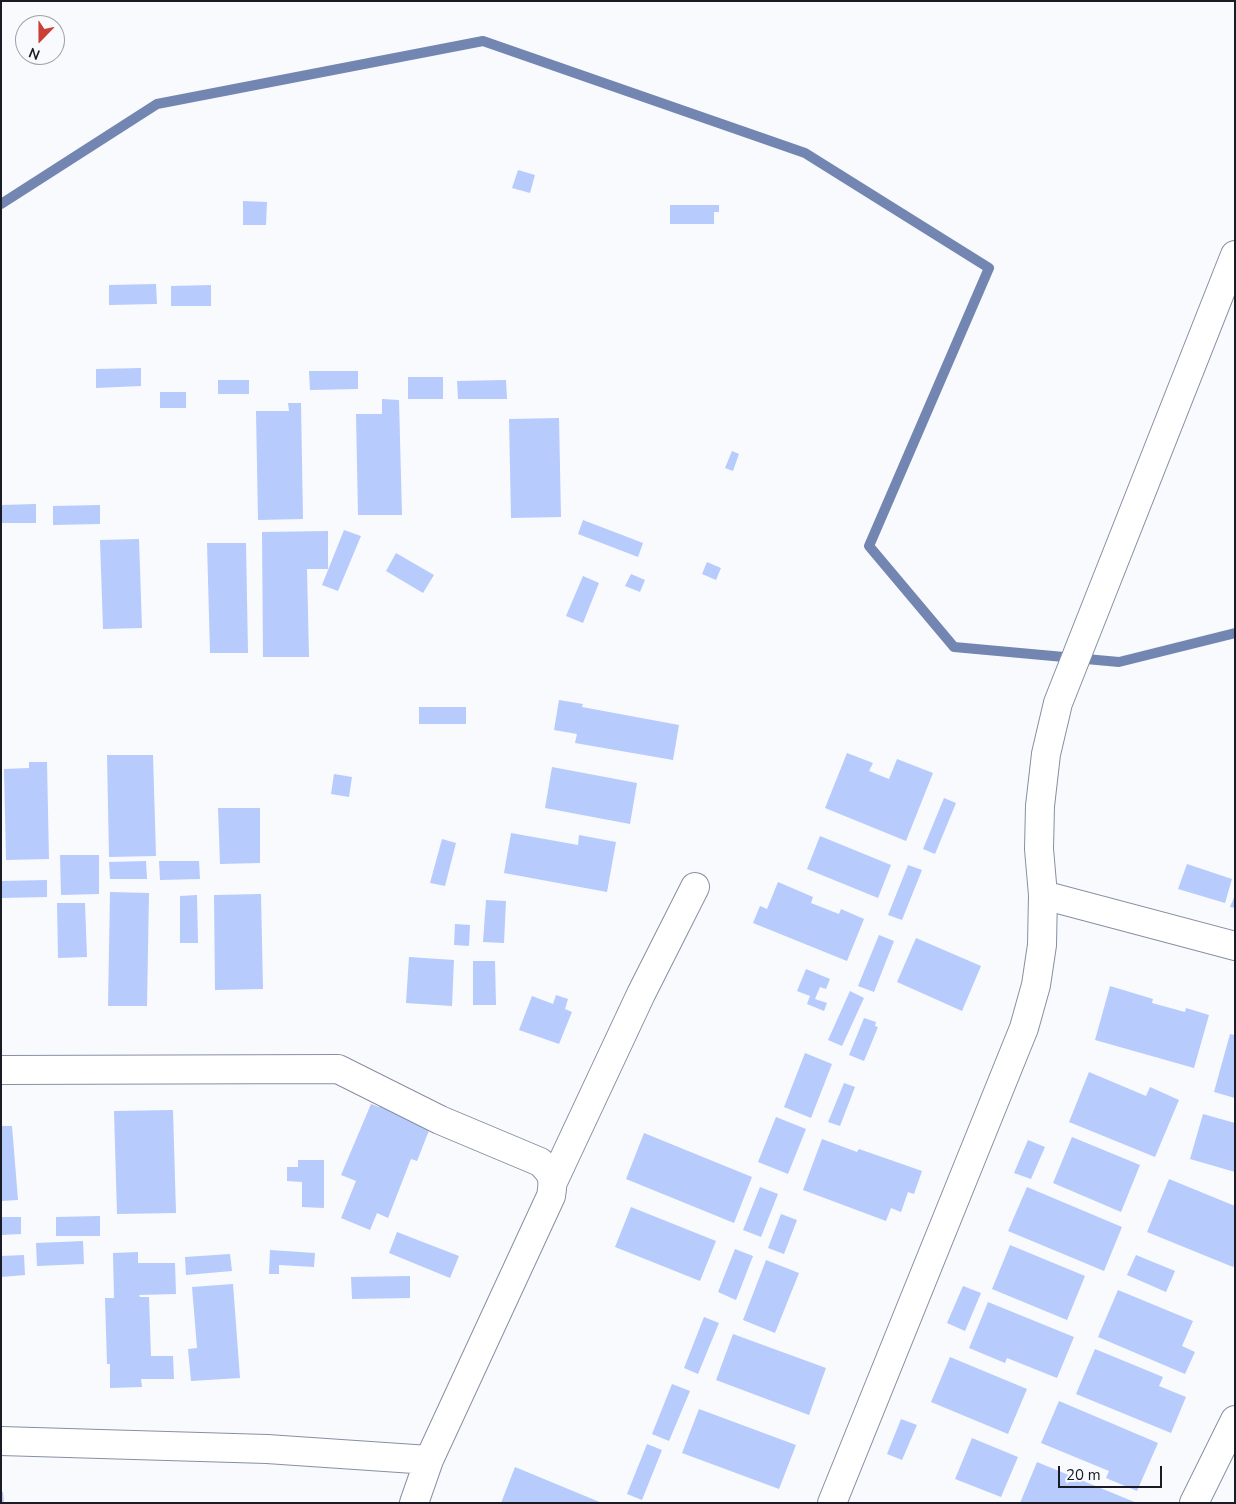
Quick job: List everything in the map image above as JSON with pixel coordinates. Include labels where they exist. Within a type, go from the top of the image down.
[{"type":"street","points":[[832,1503],[1024,1028],[1036,985],[1042,946],[1043,895],[1039,849],[1040,806],[1046,754],[1058,704],[1235,255]]},
{"type":"street","points":[[414,1503],[429,1460],[551,1196],[553,1182],[641,994],[695,887]]},
{"type":"street","points":[[1043,895],[1235,946]]},
{"type":"street","points":[[1,1070],[338,1069],[440,1120],[540,1162],[549,1171],[553,1182]]},
{"type":"street","points":[[1194,1503],[1235,1420]]},
{"type":"street","points":[[1,1441],[267,1449],[429,1460]]},
{"type":"building","points":[[518,170],[535,175],[530,193],[512,188]]},
{"type":"building","points":[[243,201],[267,202],[266,225],[243,225]]},
{"type":"building","points":[[670,205],[719,205],[719,212],[714,212],[714,224],[670,224]]},
{"type":"building","points":[[156,284],[157,304],[109,305],[109,285]]},
{"type":"building","points":[[211,285],[211,306],[171,306],[171,286]]},
{"type":"building","points":[[141,368],[141,386],[96,388],[96,369]]},
{"type":"building","points":[[309,371],[358,371],[358,389],[310,390]]},
{"type":"building","points":[[408,377],[443,377],[443,399],[408,399]]},
{"type":"building","points":[[218,380],[249,380],[249,394],[218,394]]},
{"type":"building","points":[[506,380],[507,399],[458,399],[457,381]]},
{"type":"building","points":[[160,392],[186,392],[186,408],[160,408]]},
{"type":"building","points":[[382,399],[399,400],[402,515],[358,515],[356,414],[382,414]]},
{"type":"building","points":[[288,403],[301,403],[303,519],[258,520],[256,411],[289,411]]},
{"type":"building","points":[[559,418],[561,517],[511,518],[509,419]]},
{"type":"building","points":[[732,451],[739,454],[733,471],[725,468]]},
{"type":"building","points":[[36,504],[36,523],[1,523],[1,505]]},
{"type":"building","points":[[100,505],[100,524],[53,525],[53,506]]},
{"type":"building","points":[[583,520],[643,543],[638,557],[578,534]]},
{"type":"building","points":[[344,530],[361,536],[338,591],[322,585]]},
{"type":"building","points":[[328,531],[328,569],[307,569],[309,657],[263,657],[262,532]]},
{"type":"building","points":[[139,539],[142,628],[103,629],[100,540]]},
{"type":"building","points":[[207,543],[246,543],[248,653],[210,653]]},
{"type":"building","points":[[396,553],[434,575],[423,593],[386,571]]},
{"type":"building","points":[[707,562],[721,568],[716,580],[702,574]]},
{"type":"building","points":[[631,574],[645,580],[640,592],[625,586]]},
{"type":"building","points":[[583,576],[599,583],[583,623],[566,616]]},
{"type":"building","points":[[559,700],[583,704],[582,707],[679,725],[673,760],[575,743],[577,734],[554,730]]},
{"type":"building","points":[[419,707],[466,707],[466,724],[419,724]]},
{"type":"building","points":[[847,753],[873,763],[869,771],[889,779],[897,759],[933,773],[906,841],[825,808]]},
{"type":"building","points":[[107,755],[153,755],[156,856],[109,857]]},
{"type":"building","points":[[29,762],[47,762],[49,859],[6,860],[4,769],[29,768]]},
{"type":"building","points":[[552,767],[637,783],[630,824],[545,808]]},
{"type":"building","points":[[334,774],[352,777],[349,797],[331,794]]},
{"type":"building","points":[[944,798],[956,803],[935,854],[923,849]]},
{"type":"building","points":[[218,808],[260,808],[260,863],[220,864]]},
{"type":"building","points":[[511,833],[578,845],[579,835],[616,842],[607,892],[504,873]]},
{"type":"building","points":[[820,836],[891,865],[878,898],[807,869]]},
{"type":"building","points":[[442,839],[456,843],[445,886],[430,883]]},
{"type":"building","points":[[60,855],[99,855],[99,894],[61,895]]},
{"type":"building","points":[[146,861],[147,879],[110,879],[109,862]]},
{"type":"building","points":[[159,861],[199,861],[200,879],[160,880]]},
{"type":"building","points":[[1187,864],[1232,879],[1225,903],[1178,889]]},
{"type":"building","points":[[908,865],[922,870],[902,920],[888,915]]},
{"type":"building","points":[[47,880],[47,897],[1,898],[1,881]]},
{"type":"building","points":[[778,882],[813,897],[811,903],[839,914],[841,909],[864,919],[847,961],[753,923],[760,906],[767,909]]},
{"type":"building","points":[[110,892],[149,893],[147,1006],[108,1006]]},
{"type":"building","points":[[261,894],[263,989],[215,990],[214,895]]},
{"type":"building","points":[[197,895],[198,943],[180,943],[180,896]]},
{"type":"building","points":[[1235,895],[1235,908],[1230,907]]},
{"type":"building","points":[[486,900],[506,901],[504,943],[483,942]]},
{"type":"building","points":[[57,903],[85,903],[87,957],[58,958]]},
{"type":"building","points":[[455,924],[470,925],[469,946],[454,945]]},
{"type":"building","points":[[879,935],[894,941],[874,992],[858,986]]},
{"type":"building","points":[[916,938],[981,966],[962,1011],[897,982]]},
{"type":"building","points":[[409,957],[454,960],[452,1006],[406,1003]]},
{"type":"building","points":[[473,961],[495,961],[496,1005],[473,1005]]},
{"type":"building","points":[[806,969],[830,979],[826,989],[820,987],[815,999],[827,1003],[824,1011],[807,1004],[810,996],[797,991]]},
{"type":"building","points":[[1110,986],[1153,999],[1152,1003],[1185,1012],[1186,1008],[1209,1015],[1194,1068],[1095,1040]]},
{"type":"building","points":[[850,991],[864,998],[842,1046],[828,1040]]},
{"type":"building","points":[[556,995],[568,999],[565,1009],[572,1012],[559,1044],[519,1030],[532,996],[553,1004]]},
{"type":"building","points":[[864,1018],[876,1022],[875,1026],[878,1027],[864,1061],[849,1055]]},
{"type":"building","points":[[1230,1034],[1235,1035],[1235,1098],[1214,1092]]},
{"type":"building","points":[[805,1053],[832,1064],[811,1118],[784,1107]]},
{"type":"building","points":[[1089,1072],[1146,1096],[1150,1087],[1179,1100],[1155,1157],[1069,1122]]},
{"type":"building","points":[[844,1083],[855,1087],[840,1126],[828,1122]]},
{"type":"building","points":[[382,1100],[430,1128],[417,1161],[411,1159],[388,1218],[377,1213],[370,1230],[341,1218],[356,1181],[341,1175],[371,1104],[379,1107]]},
{"type":"building","points":[[173,1110],[176,1213],[117,1214],[114,1111]]},
{"type":"building","points":[[1203,1114],[1235,1123],[1235,1172],[1190,1159]]},
{"type":"building","points":[[776,1117],[806,1129],[788,1174],[758,1162]]},
{"type":"building","points":[[1,1126],[12,1126],[18,1200],[1,1201]]},
{"type":"building","points":[[644,1133],[752,1177],[734,1223],[626,1179]]},
{"type":"building","points":[[1072,1137],[1140,1165],[1121,1212],[1053,1183]]},
{"type":"building","points":[[822,1139],[857,1152],[859,1149],[922,1171],[914,1194],[908,1192],[901,1212],[891,1208],[886,1221],[803,1190]]},
{"type":"building","points":[[1028,1140],[1045,1147],[1031,1179],[1014,1173]]},
{"type":"building","points":[[298,1160],[324,1160],[324,1208],[302,1207],[302,1182],[287,1181],[287,1167],[298,1167]]},
{"type":"building","points":[[1169,1179],[1235,1206],[1235,1263],[1233,1267],[1147,1232]]},
{"type":"building","points":[[760,1187],[778,1194],[761,1237],[743,1230]]},
{"type":"building","points":[[1027,1187],[1122,1227],[1104,1271],[1008,1231]]},
{"type":"building","points":[[631,1207],[716,1241],[700,1281],[615,1247]]},
{"type":"building","points":[[781,1214],[797,1220],[784,1254],[768,1248]]},
{"type":"building","points":[[100,1216],[100,1236],[56,1236],[56,1217]]},
{"type":"building","points":[[1,1217],[21,1217],[21,1234],[1,1235]]},
{"type":"building","points":[[397,1232],[459,1256],[450,1278],[389,1253]]},
{"type":"building","points":[[83,1241],[84,1264],[37,1266],[36,1243]]},
{"type":"building","points":[[1010,1245],[1085,1276],[1067,1320],[992,1289]]},
{"type":"building","points":[[735,1249],[753,1256],[736,1300],[718,1292]]},
{"type":"building","points":[[270,1250],[315,1253],[314,1267],[279,1265],[279,1274],[269,1274]]},
{"type":"building","points":[[138,1252],[138,1263],[175,1263],[176,1294],[139,1295],[140,1297],[149,1297],[151,1356],[173,1356],[174,1379],[141,1379],[142,1387],[110,1388],[110,1364],[107,1364],[105,1298],[114,1298],[113,1253]]},
{"type":"building","points":[[230,1254],[232,1271],[186,1275],[185,1257]]},
{"type":"building","points":[[24,1255],[25,1275],[1,1277],[1,1256]]},
{"type":"building","points":[[1136,1255],[1175,1271],[1166,1292],[1127,1275]]},
{"type":"building","points":[[766,1260],[799,1273],[775,1333],[743,1320]]},
{"type":"building","points":[[410,1276],[410,1298],[352,1299],[351,1277]]},
{"type":"building","points":[[233,1284],[240,1378],[191,1381],[188,1349],[197,1348],[192,1287]]},
{"type":"building","points":[[963,1286],[981,1293],[965,1331],[947,1323]]},
{"type":"building","points":[[1118,1290],[1193,1321],[1182,1346],[1195,1352],[1185,1374],[1098,1337]]},
{"type":"building","points":[[988,1302],[1074,1337],[1057,1378],[1007,1358],[1005,1363],[969,1348]]},
{"type":"building","points":[[704,1317],[719,1323],[698,1374],[684,1368]]},
{"type":"building","points":[[733,1334],[826,1368],[809,1415],[716,1380]]},
{"type":"building","points":[[1095,1349],[1163,1377],[1159,1386],[1186,1397],[1171,1433],[1076,1394]]},
{"type":"building","points":[[950,1357],[1027,1389],[1008,1434],[931,1402]]},
{"type":"building","points":[[672,1384],[690,1391],[669,1441],[652,1434]]},
{"type":"building","points":[[1059,1401],[1158,1443],[1137,1491],[1106,1478],[1109,1471],[1041,1443]]},
{"type":"building","points":[[699,1409],[796,1445],[779,1489],[682,1453]]},
{"type":"building","points":[[901,1419],[917,1425],[902,1460],[887,1454]]},
{"type":"building","points":[[972,1438],[1018,1457],[1001,1497],[955,1479]]},
{"type":"building","points":[[647,1444],[662,1450],[642,1500],[627,1494]]},
{"type":"building","points":[[1037,1462],[1137,1503],[1020,1503]]},
{"type":"building","points":[[515,1467],[602,1503],[501,1503]]},
{"type":"building","points":[[1,1492],[3,1492],[4,1503],[1,1503]]},
{"type":"waterway","points":[[1,204],[157,104],[483,41],[805,153],[989,268],[869,546],[954,647],[1119,662],[1235,633]]}]
